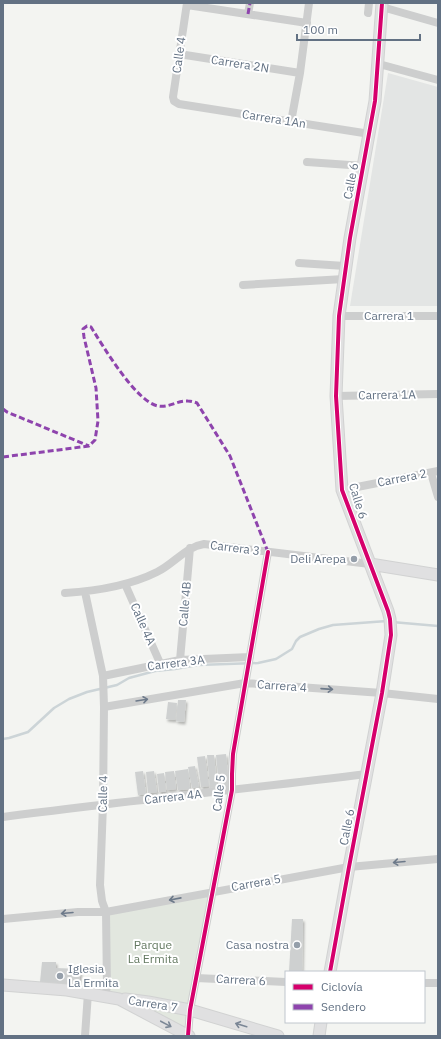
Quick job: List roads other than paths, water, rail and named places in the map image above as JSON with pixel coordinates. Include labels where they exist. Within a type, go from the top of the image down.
[{"type":"street","points":[[248,14],[250,3]]},
{"type":"street","points":[[291,122],[300,73],[309,3]]},
{"type":"street","points":[[368,3],[368,13]]},
{"type":"street","points":[[187,4],[307,23]]},
{"type":"street","name":"Calle 4","points":[[179,104],[174,102],[173,97],[187,4]]},
{"type":"street","points":[[382,5],[438,23]]},
{"type":"street","name":"Calle 6","points":[[330,971],[382,693],[391,635],[391,623],[342,490],[336,396],[339,316],[346,266],[370,134],[379,64],[382,5]]},
{"type":"street","name":"Carrera 2N","points":[[179,54],[300,73]]},
{"type":"street","points":[[379,64],[438,80]]},
{"type":"street","name":"Carrera 1An","points":[[179,104],[370,134]]},
{"type":"street","points":[[307,162],[364,166]]},
{"type":"street","points":[[299,263],[346,266]]},
{"type":"street","points":[[243,285],[344,279]]},
{"type":"street","name":"Carrera 1","points":[[339,316],[438,316]]},
{"type":"street","name":"Carrera 1A","points":[[336,396],[438,394]]},
{"type":"street","points":[[434,472],[438,497]]},
{"type":"street","name":"Carrera 2","points":[[342,490],[434,472]]},
{"type":"street","name":"Carrera 3","points":[[65,593],[85,592],[125,584],[158,572],[190,548],[204,544],[370,564],[438,574]]},
{"type":"street","name":"Calle 4B","points":[[180,660],[190,548]]},
{"type":"street","name":"Calle 5","points":[[188,1036],[190,1010],[214,891],[232,790],[233,754],[268,552]]},
{"type":"street","name":"Calle 4A","points":[[125,584],[160,663]]},
{"type":"street","name":"Calle 4","points":[[85,592],[103,679],[103,804],[100,885],[102,901],[106,912],[107,987],[104,996]]},
{"type":"street","name":"Carrera 3A","points":[[103,679],[160,663],[180,660],[249,661]]},
{"type":"street","name":"Carrera 4","points":[[104,707],[245,683],[382,693],[438,699]]},
{"type":"street","name":"Carrera 4A","points":[[3,817],[367,774]]},
{"type":"street","name":"Carrera 5","points":[[3,919],[78,912],[106,912],[349,866],[438,858]]},
{"type":"street","name":"Carrera 6","points":[[196,978],[285,982]]},
{"type":"street","points":[[425,983],[438,983]]},
{"type":"street","points":[[3,985],[67,990],[119,999],[188,1036]]},
{"type":"street","points":[[86,1036],[88,993]]},
{"type":"street","name":"Carrera 7","points":[[119,999],[148,1002],[190,1010],[278,1036]]},
{"type":"street","points":[[319,1036],[321,1023]]},
{"type":"waterway","points":[[3,739],[28,732],[54,708],[69,699],[87,692],[117,685],[129,678],[155,671],[198,665],[258,663],[276,659],[292,649],[300,637],[319,629],[333,625],[387,621]]},
{"type":"waterway","points":[[392,622],[438,626]]},
{"type":"place","name":"Deli Arepa","points":[[354,559]]},
{"type":"place","name":"Casa nostra","points":[[297,945]]},
{"type":"place","name":"Iglesia La Ermita","points":[[60,976]]},
{"type":"park label","name":"Parque La Ermita","points":[[153,952]]}]
